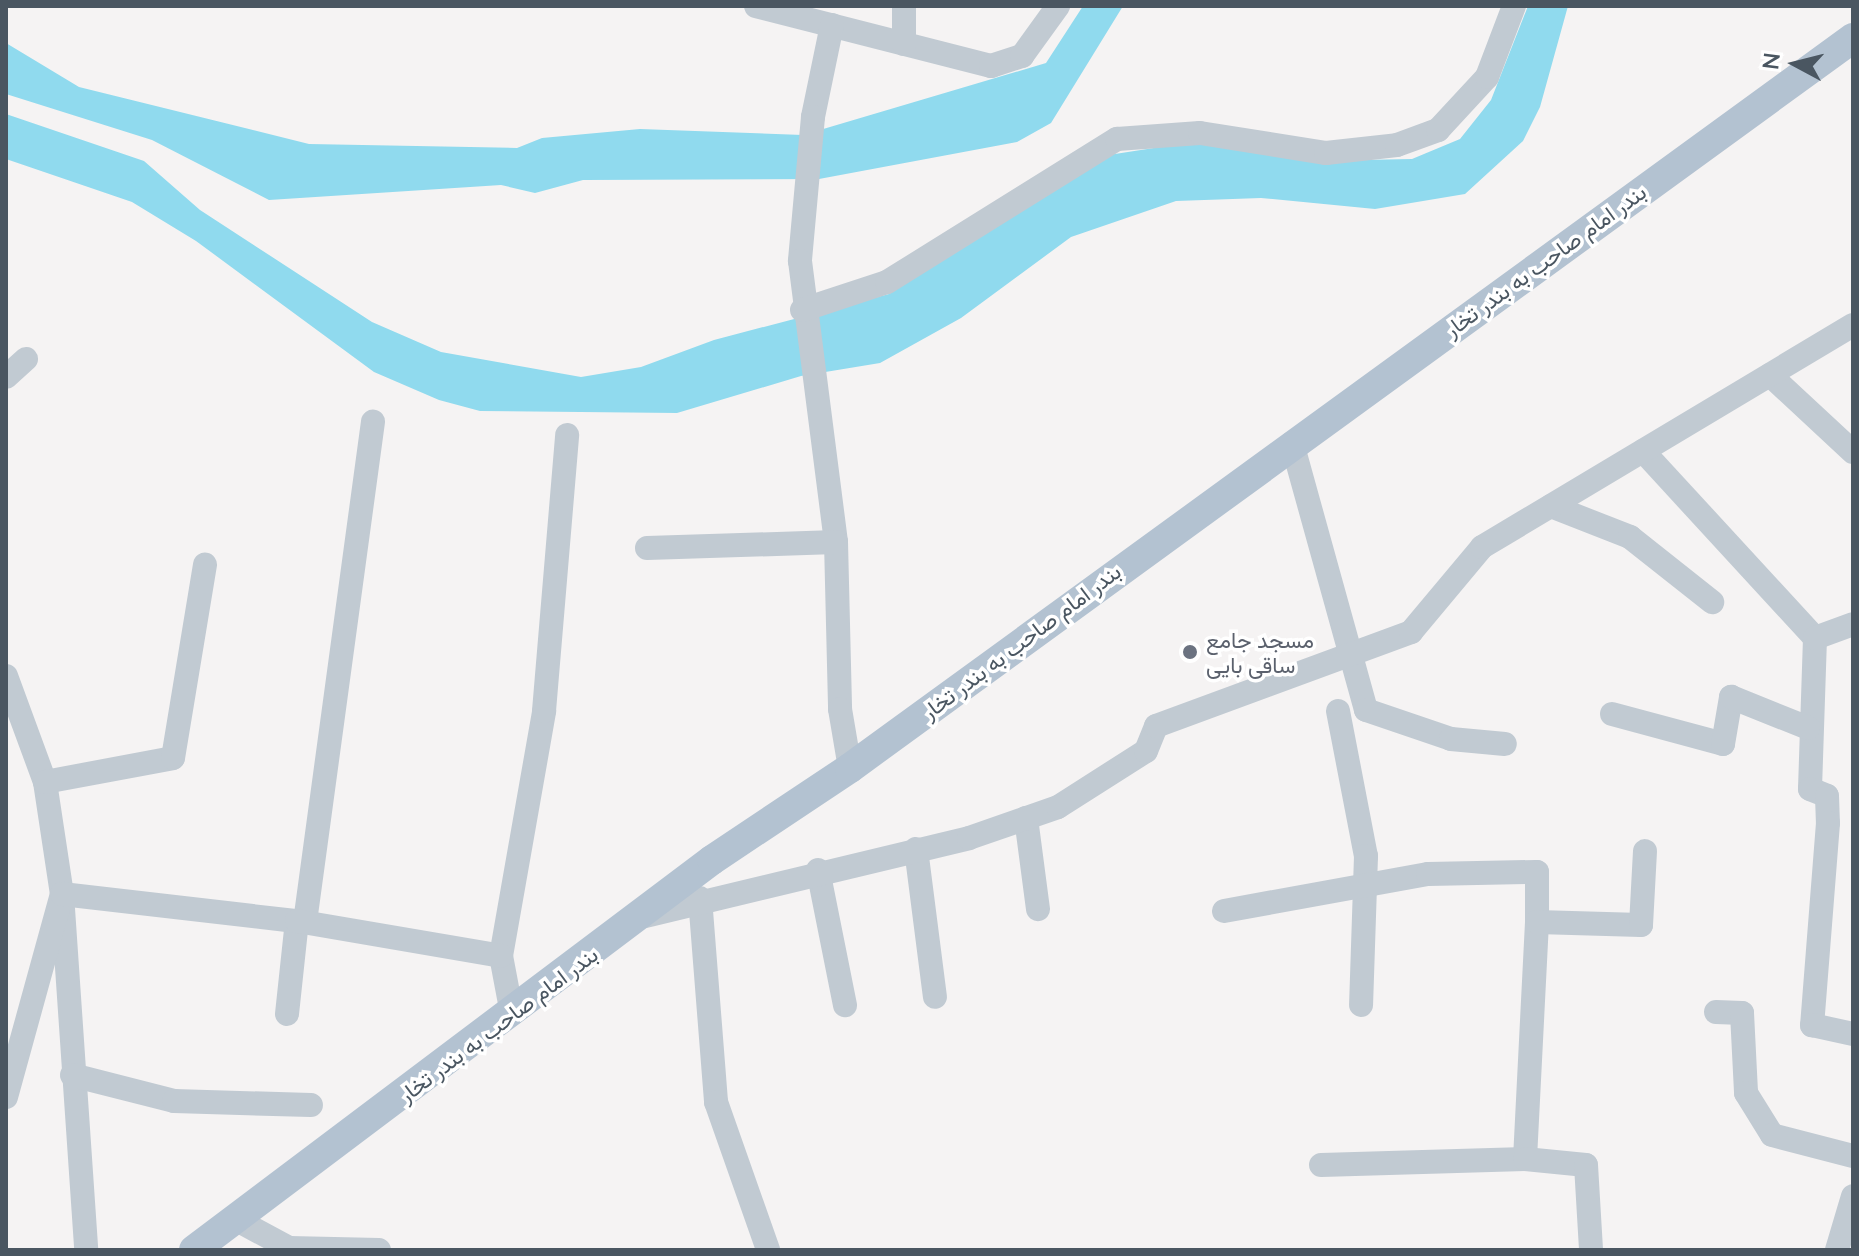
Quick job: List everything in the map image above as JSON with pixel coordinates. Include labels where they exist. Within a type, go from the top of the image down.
[{"type":"main road","name":"بندر امام صاحب به بندر تخار","points":[[194,1250],[642,917],[712,860],[850,768],[1292,443],[1853,38]]},
{"type":"street","points":[[756,6],[991,66],[1022,56],[1058,6]]},
{"type":"street","points":[[904,6],[904,44]]},
{"type":"street","points":[[802,310],[887,282],[1117,139],[1200,133],[1326,153],[1397,145],[1438,130],[1487,77],[1514,6]]},
{"type":"street","points":[[832,25],[813,117],[805,185],[802,310],[836,542],[840,709],[850,768]]},
{"type":"street","points":[[642,917],[700,898],[916,849],[1058,807],[1146,751],[1156,726],[1411,632],[1482,547],[1853,325]]},
{"type":"street","points":[[6,377],[26,359]]},
{"type":"street","points":[[1770,375],[1853,452]]},
{"type":"street","points":[[287,1014],[373,422]]},
{"type":"street","points":[[512,1014],[501,956],[544,711],[567,435]]},
{"type":"street","points":[[1292,443],[1355,655],[1366,710],[1451,739],[1505,744]]},
{"type":"street","points":[[1643,451],[1815,638],[1808,728],[1810,789],[1827,796],[1828,823],[1812,1025],[1853,1034]]},
{"type":"street","points":[[1551,506],[1630,537],[1712,602]]},
{"type":"street","points":[[647,548],[836,542]]},
{"type":"street","points":[[45,782],[165,765],[173,758],[205,565]]},
{"type":"street","points":[[1815,638],[1853,624]]},
{"type":"street","points":[[6,676],[45,782],[62,894],[86,1250]]},
{"type":"street","points":[[1612,714],[1723,744],[1731,697],[1808,728]]},
{"type":"street","points":[[1338,711],[1353,767],[1365,886],[1361,1005]]},
{"type":"street","points":[[1026,818],[1038,909]]},
{"type":"street","points":[[916,849],[935,997]]},
{"type":"street","points":[[1537,922],[1641,925],[1645,851]]},
{"type":"street","points":[[818,870],[845,1005]]},
{"type":"street","points":[[1224,911],[1428,874],[1537,872],[1525,1159]]},
{"type":"street","points":[[62,894],[301,922],[501,956]]},
{"type":"street","points":[[6,1097],[62,894]]},
{"type":"street","points":[[700,898],[716,1102],[768,1250]]},
{"type":"street","points":[[1716,1012],[1742,1013],[1746,1093],[1772,1135],[1853,1156]]},
{"type":"street","points":[[72,1075],[174,1101],[311,1105]]},
{"type":"street","points":[[1321,1165],[1525,1159],[1586,1165],[1591,1250]]},
{"type":"street","points":[[1837,1250],[1853,1196]]},
{"type":"street","points":[[235,1219],[289,1248],[379,1250]]},
{"type":"water","points":[[1083,6],[1123,6],[1051,123],[1017,142],[819,179],[583,180],[535,193],[501,185],[269,200],[152,140],[6,94],[6,43],[79,87],[309,144],[517,148],[542,138],[640,129],[803,135],[1046,63]]},
{"type":"water","points":[[1528,6],[1568,6],[1540,107],[1523,141],[1465,194],[1375,209],[1261,198],[1176,201],[1071,237],[961,318],[880,363],[801,376],[677,413],[480,411],[439,400],[374,372],[196,241],[132,202],[6,159],[6,114],[144,161],[200,210],[372,322],[441,352],[581,377],[641,367],[714,340],[889,294],[1102,156],[1199,141],[1310,161],[1412,159],[1460,139],[1491,100]]},
{"type":"place","name":"مسجد جامع ساقی بایی","points":[[1190,652]]}]
